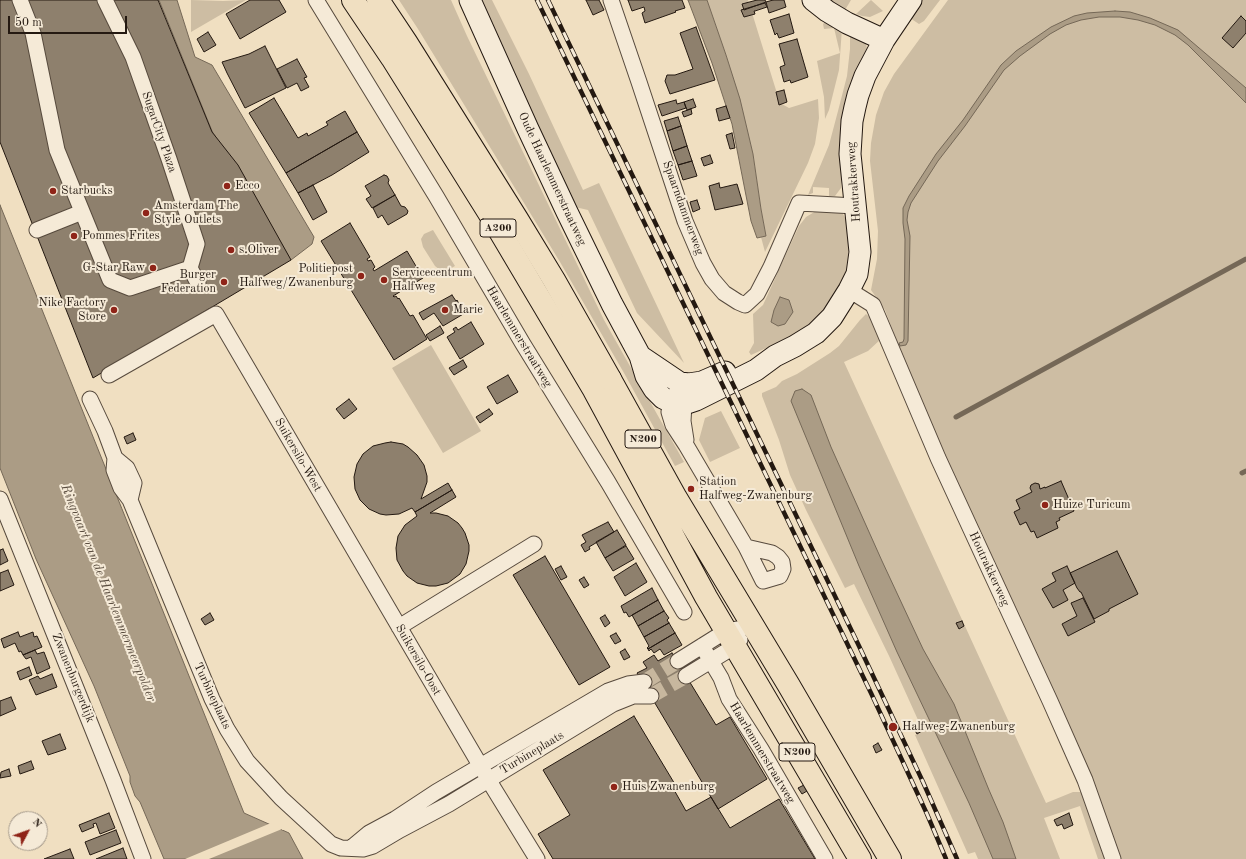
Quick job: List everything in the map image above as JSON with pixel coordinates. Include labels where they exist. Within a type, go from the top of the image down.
[{"type":"main road","name":"A200","points":[[353,0],[392,58],[489,213],[566,342]]},
{"type":"main road","name":"A200","points":[[378,0],[517,219],[554,280],[610,379]]},
{"type":"main road","name":"N200","points":[[566,342],[694,576],[860,859]]},
{"type":"main road","name":"N200","points":[[610,379],[663,475],[890,859]]},
{"type":"street","points":[[20,0],[33,33],[57,150],[110,280],[130,288],[190,268],[198,283]]},
{"type":"street","name":"SugarCity Plaza","points":[[105,0],[133,56],[197,244],[190,268]]},
{"type":"street","name":"Haarlemmerstraatweg","points":[[316,0],[436,196],[534,363],[608,482],[684,612]]},
{"type":"street","name":"Oude Haarlemmerstraatweg","points":[[470,0],[567,212],[612,304],[640,356],[646,376],[654,390],[663,398],[677,403]]},
{"type":"street","name":"Spaarndammerweg","points":[[611,0],[640,82],[685,221],[703,263],[712,279],[724,293],[738,302],[745,304],[757,294],[771,267],[799,203],[855,206]]},
{"type":"street","points":[[813,0],[827,11],[847,23],[884,40]]},
{"type":"street","name":"Houtrakkerweg","points":[[677,403],[696,400],[756,370],[775,356],[816,333],[832,317],[849,290],[857,274],[860,252],[850,154],[852,121],[860,89],[884,40],[911,0]]},
{"type":"street","points":[[37,230],[82,212]]},
{"type":"street","name":"Houtrakkerweg","points":[[849,290],[873,305],[938,458],[1085,780],[1113,859]]},
{"type":"street","name":"Suikersilo-West","points":[[109,375],[213,310],[356,554]]},
{"type":"street","name":"Oude Haarlemmerstraatweg","points":[[640,356],[680,383]]},
{"type":"street","name":"Houtrakkerweg","points":[[680,383],[689,384],[702,382],[751,360],[775,356]]},
{"type":"street","points":[[680,383],[677,403],[683,421],[686,445],[746,547],[763,581],[780,576],[783,569],[782,562],[772,553],[746,547]]},
{"type":"street","name":"Turbineplaats","points":[[90,399],[105,431],[115,458],[127,468],[134,482],[130,500],[212,700],[227,729],[247,761],[281,798],[331,844],[341,848],[363,849],[373,846],[449,804],[491,784],[613,704],[633,696],[652,696]]},
{"type":"street","name":"Zwanenburgerdijk","points":[[0,499],[113,780],[143,859]]},
{"type":"street","points":[[399,627],[469,592],[534,544]]},
{"type":"street","name":"Suikersilo-Oost","points":[[356,554],[480,766],[537,859]]},
{"type":"street","points":[[678,661],[702,646],[730,638],[753,626]]},
{"type":"street","points":[[686,676],[710,661],[730,638]]},
{"type":"street","name":"Haarlemmerstraatweg","points":[[702,646],[721,678],[729,699],[761,749],[825,859]]},
{"type":"street","name":"Turbineplaats","points":[[351,848],[369,833],[395,819],[436,792],[608,691],[628,684],[644,682]]},
{"type":"shaded area","points":[[191,0],[223,1],[246,0],[191,32]]},
{"type":"shaded area","points":[[399,0],[451,0],[604,320],[684,462],[675,466],[624,373],[560,262]]},
{"type":"shaded area","points":[[480,0],[492,0],[529,74],[583,190],[599,183],[684,363],[637,313],[588,210],[575,207]]},
{"type":"shaded area","points":[[707,0],[748,0],[780,103],[789,108],[818,99],[819,118],[815,144],[808,163],[765,252],[761,237],[766,236],[753,154],[726,55]]},
{"type":"shaded area","points":[[830,0],[851,0],[845,10],[833,4]]},
{"type":"shaded area","points":[[871,0],[883,11],[870,17],[856,14]]},
{"type":"shaded area","points":[[921,0],[940,0],[924,21],[919,24],[910,18]]},
{"type":"shaded area","points":[[948,0],[1246,0],[1246,859],[1119,859],[947,463],[885,310],[871,290],[877,259],[878,231],[870,161],[871,143],[876,115],[884,92],[894,74]]},
{"type":"shaded area","points":[[826,21],[842,28],[839,70],[829,110],[825,119],[824,97],[817,61],[840,53],[834,28],[824,29],[823,24]]},
{"type":"shaded area","points":[[850,32],[865,41],[867,48],[841,147],[841,188],[835,196],[829,196],[829,188],[813,187],[813,193],[808,195],[829,145],[838,111],[847,76]]},
{"type":"shaded area","points":[[835,210],[843,214],[849,225],[847,268],[839,289],[827,308],[799,333],[751,355],[749,352],[754,343],[753,314],[763,305],[799,226],[806,217],[816,211]]},
{"type":"shaded area","points":[[433,230],[455,266],[444,272],[435,266],[423,247],[421,239],[424,234]]},
{"type":"shaded area","points":[[866,314],[872,319],[881,339],[868,351],[844,362],[1046,803],[1073,792],[1083,792],[1107,859],[1098,859],[1080,806],[1044,818],[1060,859],[978,859],[975,852],[968,854],[915,735],[923,731],[890,658],[854,584],[845,588],[790,475],[762,393],[776,387],[782,381],[797,374],[830,353],[839,346]]},
{"type":"shaded area","points":[[431,345],[481,431],[443,453],[392,368]]},
{"type":"shaded area","points":[[721,411],[740,448],[710,462],[699,440],[705,418]]},
{"type":"water","points":[[159,0],[177,0],[195,57],[212,65],[314,237],[312,244],[291,260],[212,131]]},
{"type":"water","points":[[688,0],[707,0],[726,55],[740,99],[753,154],[766,236],[757,238],[751,221],[732,124],[712,63]]},
{"type":"water","points":[[1115,11],[1130,12],[1150,18],[1178,30],[1246,88],[1246,103],[1188,45],[1175,35],[1155,25],[1120,17],[1099,17],[1081,20],[1066,25],[1050,34],[1004,70],[965,126],[938,161],[911,203],[907,220],[910,236],[908,341],[906,345],[900,346],[899,343],[903,342],[904,339],[905,239],[903,208],[909,196],[936,154],[963,120],[1001,65],[1016,51],[1051,27],[1074,16],[1087,13]]},
{"type":"water","name":"Ringvaart van de Haarlemmermeerpolder","points":[[0,205],[244,813],[289,833],[303,859],[164,859],[140,802],[135,796],[130,782],[130,776],[94,686],[36,559],[0,468]]},
{"type":"water","points":[[780,297],[789,300],[793,312],[785,324],[778,326],[771,322],[774,310]]},
{"type":"water","points":[[802,389],[811,395],[831,447],[882,561],[923,649],[954,704],[1003,822],[1016,859],[993,859],[969,803],[897,652],[859,566],[791,401],[795,391]]},
{"type":"pier","points":[[271,823],[285,829],[209,859],[185,859]]},
{"type":"building","name":"Amsterdam The Style Outlets","points":[[0,0],[158,0],[212,132],[238,165],[291,260],[93,378],[0,142]]},
{"type":"building","points":[[250,0],[279,0],[286,12],[240,39],[226,14]]},
{"type":"building","points":[[586,0],[599,0],[604,10],[593,15]]},
{"type":"building","points":[[628,0],[682,0],[685,8],[645,23],[642,13],[645,11],[644,7],[632,11]]},
{"type":"building","points":[[757,0],[765,0],[766,2],[744,10],[742,4]]},
{"type":"building","points":[[773,0],[784,0],[786,7],[769,13],[766,2]]},
{"type":"building","points":[[765,3],[767,7],[754,11],[755,14],[744,17],[741,10]]},
{"type":"building","points":[[789,14],[794,33],[779,38],[777,33],[775,35],[770,20]]},
{"type":"building","points":[[1241,16],[1246,21],[1246,33],[1233,48],[1222,38]]},
{"type":"building","points":[[696,27],[715,80],[670,94],[665,81],[667,75],[675,75],[693,69],[680,33]]},
{"type":"building","points":[[208,32],[216,45],[204,52],[197,39]]},
{"type":"building","points":[[797,39],[808,77],[791,83],[790,80],[784,82],[780,67],[785,65],[779,44]]},
{"type":"building","points":[[265,46],[286,88],[245,108],[222,62],[249,54]]},
{"type":"building","points":[[297,59],[307,77],[304,78],[309,87],[301,91],[297,83],[287,88],[277,69]]},
{"type":"building","points":[[784,90],[787,102],[779,105],[776,92]]},
{"type":"building","points":[[274,98],[298,138],[307,133],[308,136],[328,125],[326,122],[345,111],[357,132],[286,173],[249,113]]},
{"type":"building","points":[[693,99],[696,107],[687,110],[684,102]]},
{"type":"building","points":[[676,100],[677,104],[684,102],[686,108],[662,116],[658,105]]},
{"type":"building","points":[[726,106],[730,118],[719,121],[716,109]]},
{"type":"building","points":[[691,109],[692,114],[684,117],[682,112]]},
{"type":"building","points":[[678,117],[681,126],[667,131],[664,121]]},
{"type":"building","points":[[681,126],[687,146],[673,151],[667,131]]},
{"type":"building","points":[[357,132],[369,152],[332,175],[298,193],[286,173]]},
{"type":"building","points":[[732,133],[735,148],[730,149],[726,135]]},
{"type":"building","points":[[687,146],[692,161],[678,165],[673,151]]},
{"type":"building","points":[[710,155],[713,163],[704,166],[701,158]]},
{"type":"building","points":[[692,161],[697,176],[683,180],[678,165]]},
{"type":"building","points":[[384,175],[387,176],[389,180],[388,183],[395,195],[372,208],[366,199],[371,196],[365,186]]},
{"type":"building","points":[[719,183],[720,188],[737,184],[743,204],[715,210],[709,186]]},
{"type":"building","points":[[313,185],[327,212],[313,220],[298,193]]},
{"type":"building","points":[[395,195],[401,206],[405,207],[408,211],[407,214],[388,225],[382,215],[378,218],[373,208]]},
{"type":"building","points":[[697,200],[700,209],[693,212],[690,202]]},
{"type":"building","points":[[350,223],[370,257],[367,259],[368,261],[371,260],[375,267],[373,269],[374,271],[407,251],[423,278],[393,296],[396,296],[398,299],[399,298],[410,316],[413,315],[427,339],[394,360],[321,241]]},
{"type":"building","name":"Marie","points":[[452,295],[459,304],[462,303],[466,309],[464,311],[465,313],[443,326],[434,313],[423,320],[419,313]]},
{"type":"building","points":[[471,322],[484,344],[460,359],[447,337],[455,332],[453,329],[456,327],[458,330]]},
{"type":"building","points":[[440,326],[444,333],[430,341],[426,335]]},
{"type":"building","points":[[463,360],[467,367],[454,375],[449,368]]},
{"type":"building","points":[[508,375],[518,392],[497,404],[487,387]]},
{"type":"building","points":[[349,399],[357,409],[344,419],[336,409]]},
{"type":"building","points":[[489,409],[493,414],[480,423],[476,417]]},
{"type":"building","points":[[133,433],[136,440],[127,444],[124,437]]},
{"type":"building","points":[[391,442],[403,444],[408,447],[417,455],[424,465],[427,482],[421,499],[448,483],[452,490],[415,512],[412,508],[399,514],[386,515],[369,509],[360,500],[355,489],[354,477],[357,464],[363,454],[373,446]]},
{"type":"building","name":"Huize Turicum","points":[[1061,481],[1074,511],[1059,518],[1060,520],[1056,522],[1058,528],[1037,538],[1034,531],[1031,532],[1026,522],[1020,525],[1014,512],[1020,509],[1016,500],[1032,492],[1030,488],[1031,485],[1035,483],[1039,484],[1040,489]]},
{"type":"building","points":[[452,490],[456,497],[430,513],[448,516],[462,528],[469,545],[466,564],[460,574],[448,583],[429,586],[417,583],[407,576],[397,560],[396,548],[398,536],[405,525],[417,516],[415,512]]},
{"type":"building","points":[[608,522],[614,532],[589,547],[590,549],[585,552],[581,545],[586,542],[582,535]]},
{"type":"building","points":[[617,530],[626,545],[605,558],[596,542]]},
{"type":"building","points":[[626,546],[634,559],[613,571],[605,558]]},
{"type":"building","points":[[3,549],[8,561],[0,565],[0,550]]},
{"type":"building","points":[[1117,551],[1138,594],[1109,609],[1109,611],[1094,619],[1070,573]]},
{"type":"building","points":[[545,556],[610,667],[579,685],[513,575]]},
{"type":"building","points":[[636,563],[647,582],[625,596],[614,577]]},
{"type":"building","points":[[561,566],[567,577],[561,580],[555,569]]},
{"type":"building","points":[[1067,566],[1075,583],[1063,590],[1068,600],[1053,608],[1042,589],[1056,581],[1052,573]]},
{"type":"building","points":[[8,570],[14,585],[0,591],[0,573]]},
{"type":"building","points":[[584,577],[589,585],[584,588],[579,580]]},
{"type":"building","points":[[652,588],[658,600],[629,617],[626,612],[624,613],[621,606]]},
{"type":"building","points":[[1083,598],[1095,622],[1068,636],[1062,624],[1077,616],[1071,603]]},
{"type":"building","points":[[658,600],[664,611],[638,626],[632,615]]},
{"type":"building","points":[[664,611],[669,618],[667,620],[669,623],[644,637],[638,626]]},
{"type":"building","points":[[210,613],[214,620],[205,625],[201,619]]},
{"type":"building","points":[[605,615],[610,623],[605,627],[600,618]]},
{"type":"building","points":[[962,621],[964,626],[959,629],[956,623]]},
{"type":"building","points":[[669,623],[675,633],[648,649],[647,648],[649,646],[644,637]]},
{"type":"building","points":[[18,632],[20,637],[33,632],[34,637],[37,636],[42,647],[23,655],[21,651],[19,652],[15,643],[4,648],[1,639]]},
{"type":"building","points":[[616,633],[621,641],[615,644],[610,636]]},
{"type":"building","points":[[675,633],[682,645],[664,655],[660,649],[654,653],[651,649],[649,651],[648,649]]},
{"type":"building","points":[[625,649],[630,657],[624,660],[620,652]]},
{"type":"building","points":[[35,650],[37,654],[44,652],[50,668],[37,674],[31,657],[26,659],[23,655]]},
{"type":"building","points":[[672,653],[716,725],[730,717],[767,779],[718,809],[637,673],[647,668],[643,662],[654,655],[658,661]]},
{"type":"building","points":[[29,667],[32,675],[20,680],[17,672]]},
{"type":"building","points":[[52,674],[57,687],[36,695],[29,680],[38,676],[40,679]]},
{"type":"building","points":[[11,697],[16,709],[0,716],[0,701]]},
{"type":"building","name":"Huis Zwanenburg","points":[[634,716],[676,786],[673,788],[686,811],[711,797],[730,828],[779,799],[815,859],[553,859],[538,834],[570,815],[543,770]]},
{"type":"building","points":[[919,724],[922,731],[917,734],[913,727]]},
{"type":"building","points":[[60,734],[66,749],[48,755],[42,741]]},
{"type":"building","points":[[878,743],[882,750],[876,753],[873,746]]},
{"type":"building","points":[[31,761],[34,769],[20,774],[18,766]]},
{"type":"building","points":[[9,769],[11,776],[0,778],[1,772]]},
{"type":"building","points":[[804,785],[807,791],[802,794],[798,788]]},
{"type":"building","points":[[109,813],[115,828],[100,834],[96,823],[93,824],[94,827],[82,832],[79,825]]},
{"type":"building","points":[[1069,813],[1073,825],[1064,829],[1062,824],[1057,826],[1054,820]]},
{"type":"building","points":[[116,830],[121,843],[90,855],[85,842]]},
{"type":"building","points":[[123,848],[127,859],[96,859]]},
{"type":"building","points":[[70,849],[74,859],[44,859]]},
{"type":"waterway","points":[[956,417],[1246,259]]},
{"type":"waterway","points":[[1242,473],[1246,471]]},
{"type":"tunnel","points":[[644,682],[678,661]]},
{"type":"tunnel","points":[[651,696],[686,676]]},
{"type":"railway","points":[[537,0],[871,693],[927,814],[946,859]]},
{"type":"railway","points":[[548,0],[859,646],[923,782],[957,859]]},
{"type":"place","name":"Ecco","points":[[227,186]]},
{"type":"place","name":"Starbucks","points":[[53,191]]},
{"type":"place","name":"Amsterdam The Style Outlets","points":[[146,213]]},
{"type":"place","name":"Pommes Frites","points":[[74,236]]},
{"type":"place","name":"s.Oliver","points":[[231,250]]},
{"type":"place","name":"G-Star Raw","points":[[153,268]]},
{"type":"place","name":"Politiepost Halfweg/Zwanenburg","points":[[361,276]]},
{"type":"place","name":"Servicecentrum Halfweg","points":[[384,280]]},
{"type":"place","name":"Burger Federation","points":[[224,282]]},
{"type":"place","name":"Nike Factory Store","points":[[114,310]]},
{"type":"place","name":"Marie","points":[[445,310]]},
{"type":"place","name":"Station Halfweg-Zwanenburg","points":[[691,489]]},
{"type":"place","name":"Huize Turicum","points":[[1045,505]]},
{"type":"place","name":"Halfweg-Zwanenburg","points":[[893,727]]},
{"type":"place","name":"Huis Zwanenburg","points":[[614,787]]}]
